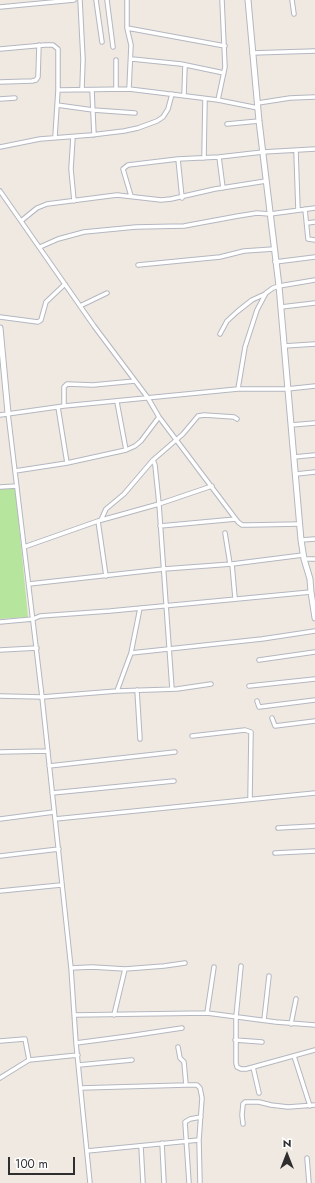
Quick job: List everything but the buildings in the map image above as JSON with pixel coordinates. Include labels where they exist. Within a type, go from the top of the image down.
[{"type":"street","points":[[0,7],[37,2],[74,0]]},
{"type":"street","points":[[80,0],[82,89]]},
{"type":"street","points":[[96,0],[102,42]]},
{"type":"street","points":[[107,0],[113,47]]},
{"type":"street","points":[[127,0],[127,28],[131,45],[132,59],[129,89]]},
{"type":"street","points":[[218,100],[224,73],[225,46],[222,0]]},
{"type":"street","points":[[248,0],[259,120],[279,286],[301,540],[303,557],[313,579],[310,592],[315,618]]},
{"type":"street","points":[[292,0],[294,14]]},
{"type":"street","points":[[127,28],[225,46]]},
{"type":"street","points":[[0,49],[39,45],[53,46],[58,49],[58,90],[55,137]]},
{"type":"street","points":[[0,82],[36,80],[38,77],[39,45]]},
{"type":"street","points":[[252,53],[315,51]]},
{"type":"street","points":[[132,59],[185,65],[224,73]]},
{"type":"street","points":[[116,60],[116,89]]},
{"type":"street","points":[[184,96],[185,65]]},
{"type":"street","points":[[58,90],[129,89],[258,105],[290,98],[315,97]]},
{"type":"street","points":[[92,90],[94,135]]},
{"type":"street","points":[[0,147],[55,137],[73,137],[124,131],[157,122],[163,118],[166,113],[172,94]]},
{"type":"street","points":[[0,99],[15,98]]},
{"type":"street","points":[[204,158],[205,99]]},
{"type":"street","points":[[57,105],[93,110],[135,113]]},
{"type":"street","points":[[227,124],[259,120]]},
{"type":"street","points":[[73,137],[71,169],[74,201]]},
{"type":"street","points":[[131,196],[123,169],[125,167],[178,159],[315,149]]},
{"type":"street","points":[[296,150],[298,210]]},
{"type":"street","points":[[219,157],[223,188]]},
{"type":"street","points":[[178,159],[182,198]]},
{"type":"street","points":[[21,221],[41,206],[117,195],[161,200],[182,198],[203,192],[266,181]]},
{"type":"street","points":[[0,191],[40,247],[64,284],[148,398],[159,417],[177,438],[236,519],[242,525],[300,524]]},
{"type":"street","points":[[40,247],[58,239],[84,232],[136,227],[184,226],[257,213],[270,214],[315,208]]},
{"type":"street","points":[[305,209],[308,239],[315,240]]},
{"type":"street","points":[[306,223],[315,222]]},
{"type":"street","points":[[138,265],[220,257],[244,252],[274,249]]},
{"type":"street","points":[[276,262],[315,257]]},
{"type":"street","points":[[220,334],[227,321],[238,311],[252,300],[273,288],[315,280]]},
{"type":"street","points":[[0,317],[38,322],[41,320],[46,302],[64,284]]},
{"type":"street","points":[[80,306],[107,293]]},
{"type":"street","points":[[238,389],[245,347],[257,310],[266,293]]},
{"type":"street","points":[[281,307],[315,303]]},
{"type":"street","points":[[0,328],[8,413],[37,648],[71,968],[78,1066],[90,1183]]},
{"type":"street","points":[[284,346],[315,344]]},
{"type":"street","points":[[64,406],[64,387],[67,384],[93,385],[135,381]]},
{"type":"street","points":[[0,415],[64,406],[238,389],[287,389],[315,386]]},
{"type":"street","points":[[117,402],[126,450]]},
{"type":"street","points":[[58,407],[67,463]]},
{"type":"street","points":[[106,576],[100,520],[106,509],[124,494],[152,460],[183,434],[200,415],[230,417],[237,419]]},
{"type":"street","points":[[15,471],[67,463],[126,450],[135,446],[141,441],[159,417]]},
{"type":"street","points":[[291,425],[315,423]]},
{"type":"street","points":[[294,457],[315,455]]},
{"type":"street","points":[[152,460],[155,465],[159,504],[172,689]]},
{"type":"street","points":[[296,474],[315,472]]},
{"type":"street","points":[[0,487],[17,486]]},
{"type":"street","points":[[24,546],[100,520],[159,504],[212,486]]},
{"type":"street","points":[[160,526],[236,519]]},
{"type":"street","points":[[225,533],[231,564],[235,598]]},
{"type":"street","points":[[301,540],[315,539]]},
{"type":"street","points":[[29,584],[164,569],[303,557],[315,559]]},
{"type":"street","points":[[0,622],[48,616],[310,592]]},
{"type":"street","points":[[117,691],[131,653],[140,608]]},
{"type":"street","points":[[131,653],[262,639],[315,631]]},
{"type":"street","points":[[0,650],[37,648]]},
{"type":"street","points":[[259,660],[315,652]]},
{"type":"street","points":[[249,686],[315,679]]},
{"type":"street","points":[[0,696],[42,697],[117,691],[172,689],[211,684]]},
{"type":"street","points":[[137,690],[140,740]]},
{"type":"street","points":[[257,701],[259,708],[315,700]]},
{"type":"street","points":[[272,718],[275,726],[315,721]]},
{"type":"street","points":[[192,736],[245,730],[251,732],[250,799]]},
{"type":"street","points":[[0,752],[48,752]]},
{"type":"street","points":[[49,766],[176,752]]},
{"type":"street","points":[[52,793],[174,781]]},
{"type":"street","points":[[55,819],[315,793]]},
{"type":"street","points":[[0,818],[54,812]]},
{"type":"street","points":[[278,828],[315,826]]},
{"type":"street","points":[[0,856],[58,849]]},
{"type":"street","points":[[275,853],[315,851]]},
{"type":"street","points":[[0,891],[62,885]]},
{"type":"street","points":[[71,968],[92,967],[125,969],[185,963]]},
{"type":"street","points":[[241,966],[235,1040],[237,1067],[241,1069],[253,1067],[315,1050]]},
{"type":"street","points":[[207,1013],[214,968]]},
{"type":"street","points":[[114,1015],[125,969]]},
{"type":"street","points":[[264,1020],[269,976]]},
{"type":"street","points":[[291,1024],[296,998]]},
{"type":"street","points":[[75,1015],[207,1013],[291,1024],[315,1025]]},
{"type":"street","points":[[76,1043],[182,1028]]},
{"type":"street","points":[[0,1041],[25,1039],[29,1060]]},
{"type":"street","points":[[235,1040],[262,1042]]},
{"type":"street","points":[[178,1047],[180,1058],[184,1062],[186,1084]]},
{"type":"street","points":[[0,1078],[29,1060],[78,1055]]},
{"type":"street","points":[[294,1056],[310,1106]]},
{"type":"street","points":[[78,1066],[132,1060]]},
{"type":"street","points":[[253,1067],[259,1093]]},
{"type":"street","points":[[81,1088],[137,1085],[197,1085],[200,1088],[202,1098],[199,1140],[200,1183]]},
{"type":"street","points":[[243,1124],[243,1104],[245,1102],[259,1102],[288,1107],[315,1105]]},
{"type":"street","points":[[188,1183],[185,1122],[201,1116]]},
{"type":"street","points":[[87,1151],[199,1140]]},
{"type":"street","points":[[162,1143],[164,1183]]},
{"type":"street","points":[[141,1146],[143,1183]]},
{"type":"street","points":[[308,1158],[308,1183]]},
{"type":"green space","points":[[15,484],[28,617],[0,619],[0,486]]}]
